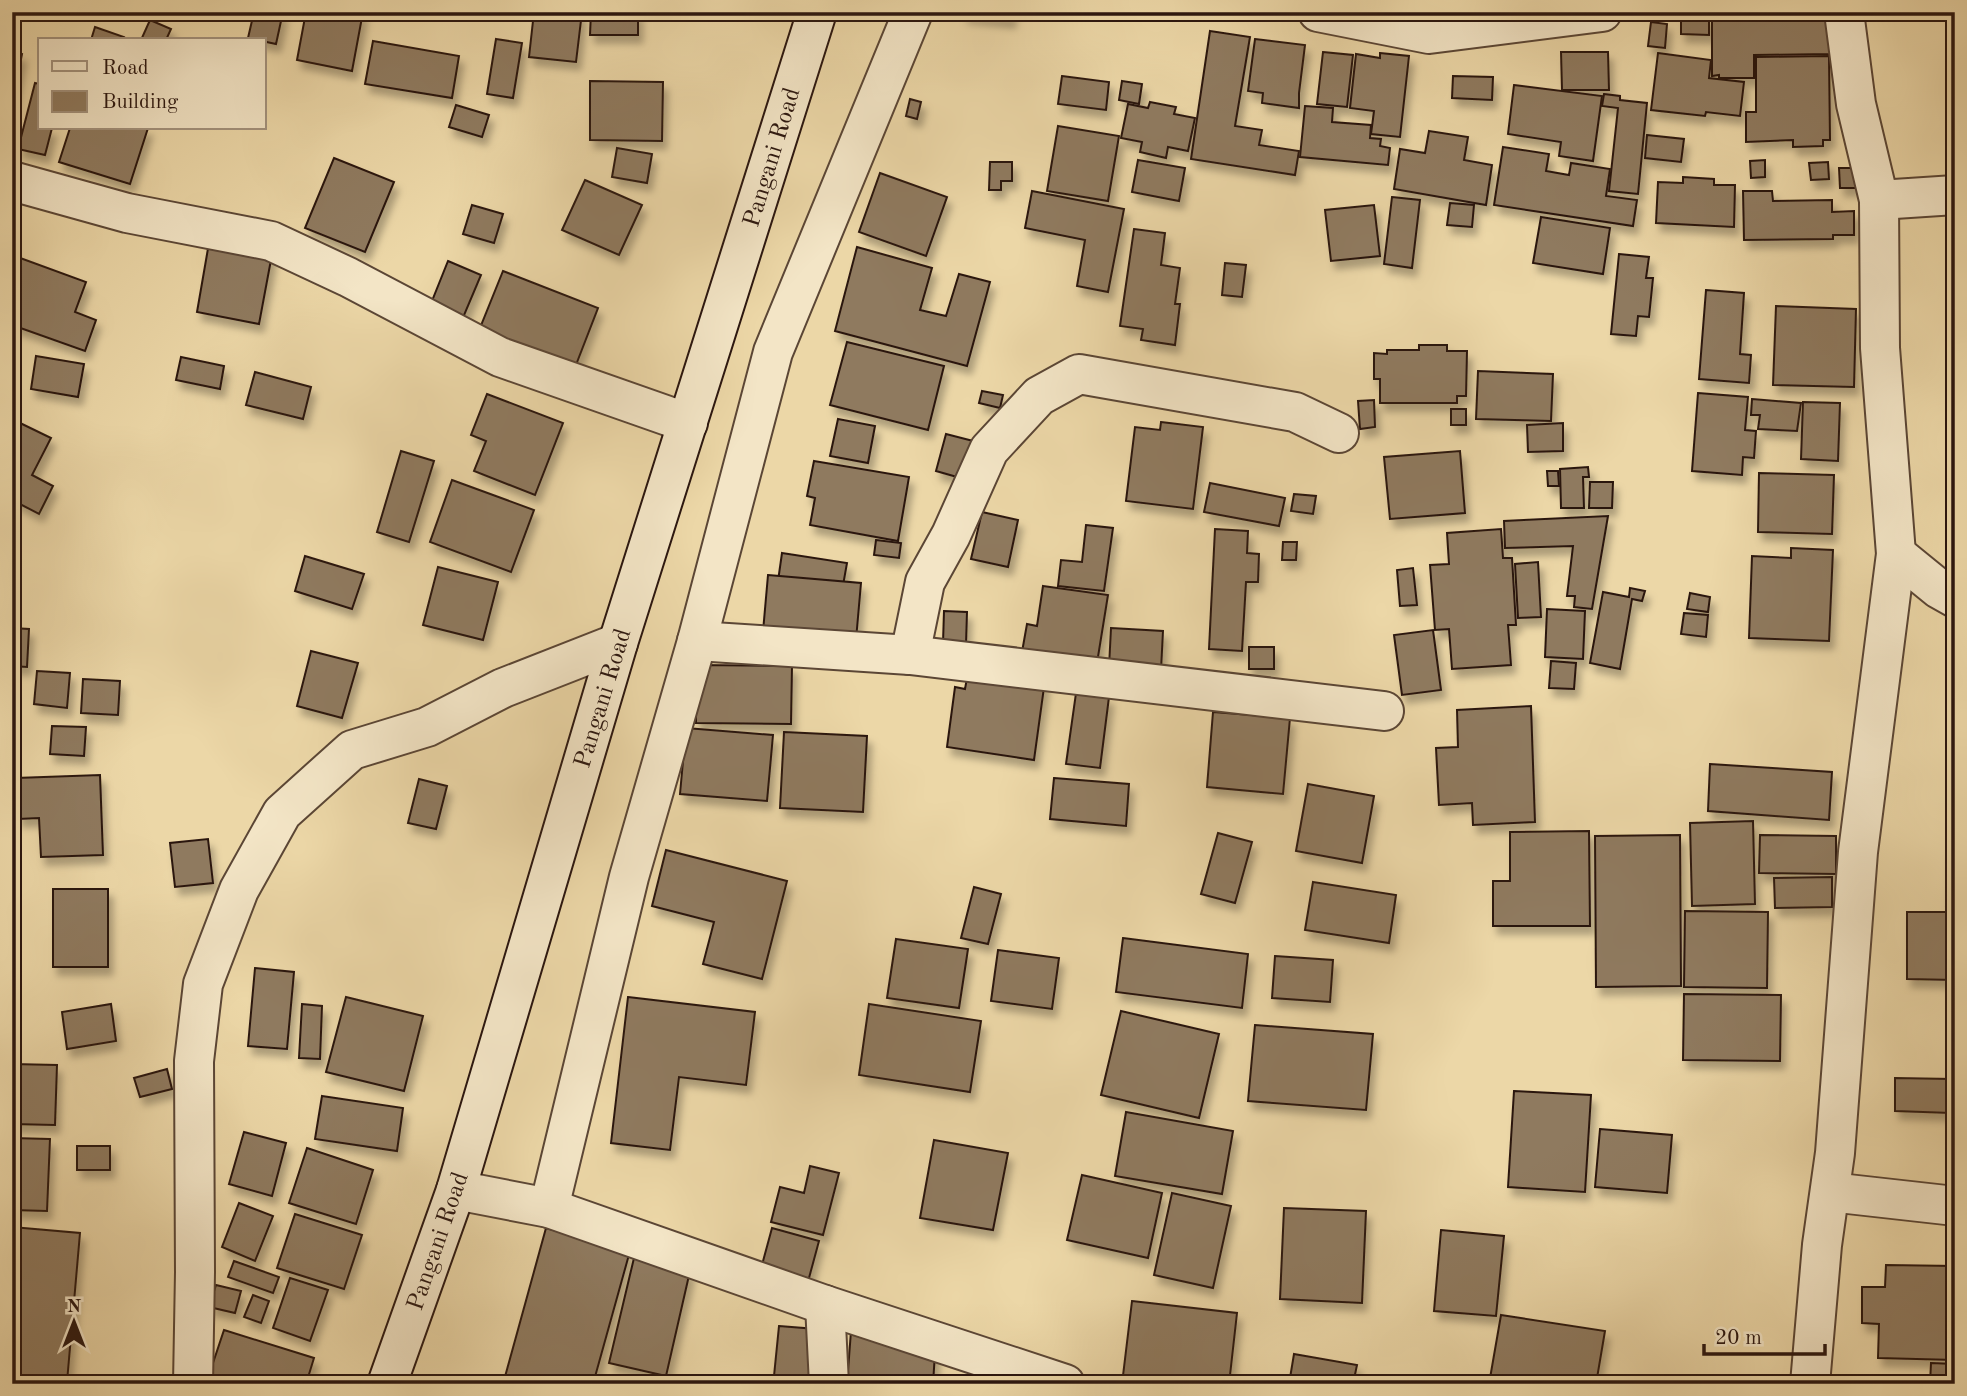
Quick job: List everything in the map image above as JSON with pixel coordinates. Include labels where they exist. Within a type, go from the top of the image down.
[{"type":"street","name":"Pangani Road","points":[[387,1384],[456,1190],[618,643],[817,12]]},
{"type":"street","points":[[549,1208],[629,877],[697,641],[773,352],[913,12]]},
{"type":"street","points":[[1318,12],[1429,34],[1602,12]]},
{"type":"street","points":[[1810,1384],[1822,1245],[1835,1153],[1858,852],[1896,554],[1880,348],[1879,200],[1856,104],[1844,12]]},
{"type":"street","points":[[12,181],[127,213],[271,242],[348,277],[500,357],[688,423]]},
{"type":"street","points":[[1879,200],[1955,195]]},
{"type":"street","points":[[910,655],[925,582],[951,535],[989,450],[1039,396],[1079,374],[1295,412],[1339,433]]},
{"type":"street","points":[[1896,554],[1949,592]]},
{"type":"street","points":[[697,641],[910,655],[1384,711]]},
{"type":"street","points":[[193,1384],[194,1061],[203,984],[239,890],[282,813],[352,750],[428,727],[503,688],[618,643]]},
{"type":"street","points":[[456,1190],[549,1208],[825,1305],[1065,1384]]},
{"type":"street","points":[[1830,1192],[1955,1206]]},
{"type":"street","points":[[825,1305],[829,1384]]},
{"type":"building","points":[[254,12],[283,12],[276,44],[266,42],[266,38],[248,38]]},
{"type":"building","points":[[306,12],[363,12],[352,71],[297,60]]},
{"type":"building","points":[[534,12],[582,12],[576,62],[529,57]]},
{"type":"building","points":[[591,12],[638,12],[638,35],[590,35]]},
{"type":"building","points":[[964,12],[1012,12],[1011,20],[963,15]]},
{"type":"building","points":[[1830,14],[1831,54],[1754,55],[1754,78],[1712,76],[1712,15]]},
{"type":"building","points":[[1681,15],[1709,15],[1709,35],[1681,34]]},
{"type":"building","points":[[150,20],[171,29],[167,38],[142,38]]},
{"type":"building","points":[[1651,22],[1667,24],[1665,48],[1648,46]]},
{"type":"building","points":[[95,27],[124,37],[124,38],[92,38]]},
{"type":"building","points":[[1210,31],[1250,37],[1235,126],[1262,130],[1259,145],[1299,151],[1295,175],[1191,159]]},
{"type":"building","points":[[496,39],[522,43],[513,98],[487,94]]},
{"type":"building","points":[[1255,39],[1305,45],[1299,108],[1262,103],[1263,93],[1248,91]]},
{"type":"building","points":[[373,41],[459,56],[452,98],[365,84]]},
{"type":"building","points":[[12,52],[22,54],[12,105]]},
{"type":"building","points":[[1323,52],[1353,55],[1347,107],[1317,104]]},
{"type":"building","points":[[1561,52],[1608,52],[1609,90],[1562,90]]},
{"type":"building","points":[[1380,53],[1409,56],[1400,137],[1371,134],[1374,111],[1350,108],[1356,54],[1380,58]]},
{"type":"building","points":[[1658,53],[1711,60],[1709,78],[1744,82],[1740,116],[1706,112],[1705,116],[1651,110]]},
{"type":"building","points":[[1829,56],[1830,140],[1823,140],[1823,146],[1793,147],[1793,140],[1746,142],[1746,112],[1756,112],[1756,57]]},
{"type":"building","points":[[1062,76],[1109,82],[1106,110],[1058,104]]},
{"type":"building","points":[[1453,76],[1493,77],[1492,100],[1452,98]]},
{"type":"building","points":[[590,81],[663,82],[662,141],[590,140]]},
{"type":"building","points":[[1122,81],[1142,84],[1139,104],[1119,100]]},
{"type":"building","points":[[35,83],[38,84],[38,130],[51,130],[45,155],[18,149]]},
{"type":"building","points":[[1514,85],[1602,96],[1593,161],[1559,156],[1561,142],[1508,134]]},
{"type":"building","points":[[1604,94],[1620,96],[1620,100],[1647,103],[1638,194],[1609,191],[1618,108],[1602,106]]},
{"type":"building","points":[[910,99],[921,102],[917,119],[906,116]]},
{"type":"building","points":[[1150,102],[1176,107],[1174,114],[1195,118],[1188,151],[1168,147],[1166,158],[1140,152],[1142,142],[1121,138],[1128,104],[1148,108]]},
{"type":"building","points":[[456,105],[489,115],[482,137],[449,127]]},
{"type":"building","points":[[1305,106],[1333,108],[1332,122],[1371,125],[1370,138],[1381,139],[1380,146],[1390,148],[1388,165],[1300,157]]},
{"type":"building","points":[[1058,126],[1119,136],[1108,201],[1047,191]]},
{"type":"building","points":[[69,130],[147,130],[130,184],[59,162]]},
{"type":"building","points":[[1429,131],[1468,137],[1464,160],[1492,165],[1486,205],[1394,189],[1400,149],[1425,153]]},
{"type":"building","points":[[1647,135],[1684,139],[1681,162],[1645,158]]},
{"type":"building","points":[[1503,147],[1549,154],[1546,171],[1569,175],[1571,163],[1610,169],[1606,196],[1637,200],[1633,226],[1494,205]]},
{"type":"building","points":[[617,148],[652,154],[647,183],[612,177]]},
{"type":"building","points":[[334,158],[394,182],[365,252],[305,228]]},
{"type":"building","points":[[1138,160],[1185,168],[1179,201],[1132,192]]},
{"type":"building","points":[[1765,160],[1765,177],[1751,178],[1750,161]]},
{"type":"building","points":[[990,162],[1012,162],[1012,181],[1001,181],[1001,190],[989,190]]},
{"type":"building","points":[[1828,162],[1829,179],[1811,180],[1809,163]]},
{"type":"building","points":[[1839,168],[1856,168],[1856,188],[1840,188]]},
{"type":"building","points":[[880,173],[947,197],[926,256],[859,232]]},
{"type":"building","points":[[1683,177],[1714,179],[1714,185],[1735,185],[1734,227],[1656,223],[1658,182],[1683,183]]},
{"type":"building","points":[[585,180],[642,205],[619,255],[562,230]]},
{"type":"building","points":[[1032,191],[1124,209],[1108,292],[1077,286],[1085,240],[1025,228]]},
{"type":"building","points":[[1743,191],[1772,191],[1773,201],[1832,200],[1832,212],[1854,211],[1854,235],[1833,235],[1833,239],[1744,240]]},
{"type":"building","points":[[1392,197],[1420,200],[1412,268],[1384,264]]},
{"type":"building","points":[[1450,203],[1474,205],[1472,227],[1447,225]]},
{"type":"building","points":[[472,205],[503,214],[494,243],[463,234]]},
{"type":"building","points":[[1374,205],[1380,256],[1331,261],[1325,210]]},
{"type":"building","points":[[1541,217],[1610,228],[1603,274],[1533,263]]},
{"type":"building","points":[[1134,229],[1165,233],[1161,265],[1180,268],[1175,304],[1180,304],[1175,345],[1141,340],[1143,329],[1120,326]]},
{"type":"building","points":[[210,237],[273,249],[259,324],[197,312]]},
{"type":"building","points":[[857,247],[932,268],[920,310],[946,316],[959,274],[990,282],[967,366],[835,331]]},
{"type":"building","points":[[1619,254],[1649,257],[1646,278],[1653,278],[1649,317],[1638,316],[1636,336],[1611,334]]},
{"type":"building","points":[[12,255],[86,282],[75,312],[96,320],[85,351],[12,325]]},
{"type":"building","points":[[448,261],[481,275],[462,320],[430,306]]},
{"type":"building","points":[[1225,263],[1246,265],[1242,297],[1222,295]]},
{"type":"building","points":[[503,271],[598,308],[574,370],[478,333]]},
{"type":"building","points":[[1706,290],[1744,293],[1740,354],[1751,355],[1749,383],[1699,379]]},
{"type":"building","points":[[1776,306],[1856,309],[1854,387],[1773,385]]},
{"type":"building","points":[[847,342],[944,366],[928,430],[830,405]]},
{"type":"building","points":[[1419,345],[1447,345],[1447,351],[1467,351],[1466,396],[1457,396],[1457,403],[1380,403],[1380,379],[1374,379],[1374,353],[1387,354],[1387,350],[1419,350]]},
{"type":"building","points":[[36,356],[84,364],[78,397],[31,389]]},
{"type":"building","points":[[181,357],[224,366],[220,389],[176,380]]},
{"type":"building","points":[[1478,371],[1553,374],[1551,421],[1476,419]]},
{"type":"building","points":[[255,372],[311,387],[303,419],[246,405]]},
{"type":"building","points":[[982,391],[1003,395],[1000,408],[979,403]]},
{"type":"building","points":[[1698,393],[1748,397],[1745,430],[1756,431],[1754,458],[1743,457],[1742,475],[1692,471]]},
{"type":"building","points":[[487,394],[563,423],[535,495],[474,471],[486,441],[471,435]]},
{"type":"building","points":[[1752,399],[1801,403],[1797,431],[1758,429],[1760,415],[1751,415]]},
{"type":"building","points":[[1374,400],[1375,427],[1360,429],[1358,401]]},
{"type":"building","points":[[1803,402],[1840,403],[1838,461],[1801,459]]},
{"type":"building","points":[[1451,409],[1466,409],[1466,425],[1451,425]]},
{"type":"building","points":[[838,419],[875,426],[868,463],[830,456]]},
{"type":"building","points":[[18,422],[51,438],[32,475],[53,486],[39,514],[12,500],[12,434]]},
{"type":"building","points":[[1161,422],[1203,427],[1193,509],[1126,501],[1135,427],[1160,430]]},
{"type":"building","points":[[1563,423],[1563,451],[1528,452],[1527,425]]},
{"type":"building","points":[[946,434],[981,443],[971,481],[936,471]]},
{"type":"building","points":[[401,451],[434,461],[409,542],[377,532]]},
{"type":"building","points":[[1460,451],[1465,513],[1390,519],[1384,457]]},
{"type":"building","points":[[814,461],[909,477],[898,541],[810,525],[815,498],[807,496]]},
{"type":"building","points":[[1588,467],[1589,477],[1583,477],[1584,508],[1561,508],[1560,469]]},
{"type":"building","points":[[1547,471],[1558,471],[1559,486],[1548,486]]},
{"type":"building","points":[[1759,473],[1834,475],[1832,534],[1758,532]]},
{"type":"building","points":[[452,480],[534,510],[511,572],[430,542]]},
{"type":"building","points":[[1590,482],[1613,482],[1612,508],[1589,508]]},
{"type":"building","points":[[1210,483],[1285,498],[1279,526],[1204,512]]},
{"type":"building","points":[[1951,486],[1955,486],[1955,543],[1949,543]]},
{"type":"building","points":[[1294,494],[1316,496],[1313,514],[1291,511]]},
{"type":"building","points":[[982,512],[1018,520],[1008,567],[971,559]]},
{"type":"building","points":[[1608,516],[1592,609],[1574,607],[1575,596],[1567,596],[1573,546],[1505,548],[1504,521]]},
{"type":"building","points":[[1086,525],[1113,528],[1104,591],[1058,586],[1061,560],[1082,562]]},
{"type":"building","points":[[1215,529],[1248,531],[1247,553],[1259,554],[1258,582],[1246,582],[1242,651],[1209,649]]},
{"type":"building","points":[[1501,529],[1503,558],[1512,558],[1516,625],[1508,625],[1511,665],[1452,669],[1449,629],[1435,630],[1430,565],[1449,564],[1447,533]]},
{"type":"building","points":[[876,540],[901,543],[899,558],[874,555]]},
{"type":"building","points":[[1283,542],[1297,542],[1296,560],[1282,560]]},
{"type":"building","points":[[1791,548],[1833,550],[1829,641],[1749,638],[1752,556],[1791,558]]},
{"type":"building","points":[[782,553],[847,563],[842,591],[834,590],[831,608],[838,609],[835,632],[784,625],[791,582],[778,581]]},
{"type":"building","points":[[305,556],[364,574],[352,609],[295,591]]},
{"type":"building","points":[[1538,562],[1541,617],[1518,618],[1515,564]]},
{"type":"building","points":[[438,567],[498,582],[483,640],[423,625]]},
{"type":"building","points":[[1413,568],[1417,605],[1400,606],[1397,570]]},
{"type":"building","points":[[768,575],[861,583],[855,651],[762,643]]},
{"type":"building","points":[[1043,586],[1108,595],[1097,663],[1022,652],[1027,624],[1037,626]]},
{"type":"building","points":[[1630,588],[1645,591],[1642,601],[1632,599],[1620,669],[1590,663],[1603,592],[1629,597]]},
{"type":"building","points":[[1690,593],[1710,597],[1708,612],[1687,609]]},
{"type":"building","points":[[1547,609],[1585,611],[1583,659],[1545,657]]},
{"type":"building","points":[[944,611],[967,612],[966,644],[943,643]]},
{"type":"building","points":[[1684,613],[1708,615],[1706,637],[1681,634]]},
{"type":"building","points":[[12,628],[29,629],[27,667],[12,666]]},
{"type":"building","points":[[1111,628],[1163,631],[1161,670],[1109,667]]},
{"type":"building","points":[[1433,630],[1441,690],[1402,695],[1394,635]]},
{"type":"building","points":[[1249,647],[1274,647],[1274,669],[1249,669]]},
{"type":"building","points":[[311,651],[358,663],[342,718],[297,706]]},
{"type":"building","points":[[1551,661],[1576,663],[1574,689],[1549,688]]},
{"type":"building","points":[[696,665],[792,666],[791,724],[696,723]]},
{"type":"building","points":[[37,671],[70,673],[67,708],[34,704]]},
{"type":"building","points":[[967,678],[1045,680],[1034,760],[947,747],[955,687],[965,689]]},
{"type":"building","points":[[83,679],[120,681],[118,715],[81,713]]},
{"type":"building","points":[[1076,693],[1109,697],[1100,768],[1066,764]]},
{"type":"building","points":[[1531,706],[1535,822],[1473,825],[1472,803],[1439,805],[1436,748],[1458,747],[1457,710]]},
{"type":"building","points":[[1213,712],[1290,718],[1283,794],[1207,787]]},
{"type":"building","points":[[52,726],[86,727],[84,756],[50,754]]},
{"type":"building","points":[[686,728],[773,735],[767,801],[680,794]]},
{"type":"building","points":[[784,732],[867,736],[863,812],[780,808]]},
{"type":"building","points":[[1710,764],[1832,772],[1829,820],[1708,811]]},
{"type":"building","points":[[100,775],[103,855],[41,857],[39,818],[18,819],[16,778]]},
{"type":"building","points":[[1054,778],[1129,784],[1126,826],[1050,819]]},
{"type":"building","points":[[419,779],[447,786],[436,829],[408,823]]},
{"type":"building","points":[[1308,784],[1374,796],[1362,863],[1296,851]]},
{"type":"building","points":[[1753,821],[1755,904],[1692,906],[1690,823]]},
{"type":"building","points":[[1589,831],[1590,926],[1493,926],[1493,881],[1510,881],[1510,832]]},
{"type":"building","points":[[1218,833],[1252,842],[1235,903],[1201,894]]},
{"type":"building","points":[[1680,835],[1681,986],[1596,987],[1595,836]]},
{"type":"building","points":[[1760,835],[1836,836],[1836,874],[1759,873]]},
{"type":"building","points":[[208,839],[213,883],[175,887],[170,843]]},
{"type":"building","points":[[1947,848],[1955,848],[1955,906],[1946,906]]},
{"type":"building","points":[[666,850],[787,881],[762,979],[703,964],[714,922],[652,906]]},
{"type":"building","points":[[1832,877],[1832,907],[1775,908],[1774,878]]},
{"type":"building","points":[[1313,882],[1396,895],[1389,943],[1305,930]]},
{"type":"building","points":[[974,887],[1001,894],[988,944],[961,938]]},
{"type":"building","points":[[53,889],[108,889],[108,967],[53,967]]},
{"type":"building","points":[[1685,911],[1768,912],[1767,988],[1684,987]]},
{"type":"building","points":[[1907,912],[1955,912],[1955,980],[1907,979]]},
{"type":"building","points":[[1123,938],[1248,954],[1242,1008],[1116,992]]},
{"type":"building","points":[[896,939],[968,949],[959,1008],[887,998]]},
{"type":"building","points":[[998,950],[1059,958],[1052,1009],[991,1001]]},
{"type":"building","points":[[1275,956],[1333,960],[1330,1002],[1272,998]]},
{"type":"building","points":[[255,968],[294,972],[287,1049],[248,1046]]},
{"type":"building","points":[[1684,994],[1781,995],[1780,1061],[1683,1060]]},
{"type":"building","points":[[346,997],[423,1016],[404,1091],[326,1072]]},
{"type":"building","points":[[628,997],[755,1012],[746,1085],[679,1077],[670,1150],[611,1143]]},
{"type":"building","points":[[111,1004],[116,1041],[67,1049],[62,1012]]},
{"type":"building","points":[[302,1004],[322,1006],[320,1059],[299,1058]]},
{"type":"building","points":[[869,1004],[981,1021],[970,1092],[859,1075]]},
{"type":"building","points":[[1121,1011],[1219,1034],[1199,1118],[1101,1095]]},
{"type":"building","points":[[1255,1025],[1373,1034],[1366,1110],[1248,1101]]},
{"type":"building","points":[[12,1064],[57,1065],[55,1125],[12,1124]]},
{"type":"building","points":[[167,1069],[172,1089],[140,1097],[134,1078]]},
{"type":"building","points":[[1895,1078],[1952,1079],[1951,1113],[1895,1111]]},
{"type":"building","points":[[1514,1091],[1591,1095],[1585,1192],[1508,1187]]},
{"type":"building","points":[[322,1096],[403,1108],[397,1151],[315,1139]]},
{"type":"building","points":[[1126,1112],[1233,1131],[1222,1194],[1115,1176]]},
{"type":"building","points":[[1600,1129],[1672,1135],[1667,1193],[1595,1187]]},
{"type":"building","points":[[244,1132],[286,1143],[272,1196],[229,1184]]},
{"type":"building","points":[[12,1138],[50,1139],[47,1211],[12,1210]]},
{"type":"building","points":[[934,1140],[1008,1153],[993,1230],[920,1218]]},
{"type":"building","points":[[77,1146],[110,1146],[110,1170],[77,1170]]},
{"type":"building","points":[[307,1148],[373,1170],[356,1224],[289,1203]]},
{"type":"building","points":[[810,1166],[839,1173],[823,1235],[771,1222],[780,1187],[804,1193]]},
{"type":"building","points":[[1082,1175],[1162,1193],[1148,1258],[1067,1240]]},
{"type":"building","points":[[1172,1193],[1231,1206],[1213,1288],[1154,1275]]},
{"type":"building","points":[[239,1203],[273,1216],[255,1261],[222,1247]]},
{"type":"building","points":[[1284,1208],[1366,1211],[1362,1303],[1280,1299]]},
{"type":"building","points":[[295,1214],[362,1235],[344,1289],[277,1268]]},
{"type":"building","points":[[12,1227],[80,1233],[67,1382],[12,1377]]},
{"type":"building","points":[[546,1228],[630,1251],[593,1384],[503,1384]]},
{"type":"building","points":[[772,1228],[819,1241],[806,1289],[759,1276]]},
{"type":"building","points":[[1441,1230],[1504,1236],[1496,1316],[1434,1311]]},
{"type":"building","points":[[634,1258],[690,1271],[666,1376],[609,1363]]},
{"type":"building","points":[[234,1261],[279,1277],[273,1293],[228,1277]]},
{"type":"building","points":[[1886,1265],[1955,1266],[1955,1360],[1878,1358],[1879,1324],[1862,1323],[1862,1287],[1885,1287]]},
{"type":"building","points":[[290,1278],[328,1290],[310,1341],[273,1328]]},
{"type":"building","points":[[216,1285],[241,1291],[235,1313],[209,1307]]},
{"type":"building","points":[[253,1295],[269,1301],[261,1323],[244,1317]]},
{"type":"building","points":[[1132,1301],[1237,1313],[1229,1384],[1122,1384]]},
{"type":"building","points":[[1501,1315],[1605,1331],[1596,1384],[1489,1384]]},
{"type":"building","points":[[779,1326],[816,1329],[811,1380],[774,1376]]},
{"type":"building","points":[[224,1330],[314,1358],[306,1384],[206,1384]]},
{"type":"building","points":[[851,1331],[936,1337],[933,1384],[847,1384]]},
{"type":"building","points":[[1294,1354],[1357,1365],[1353,1384],[1289,1384]]},
{"type":"building","points":[[1931,1363],[1955,1364],[1955,1384],[1930,1384]]}]
